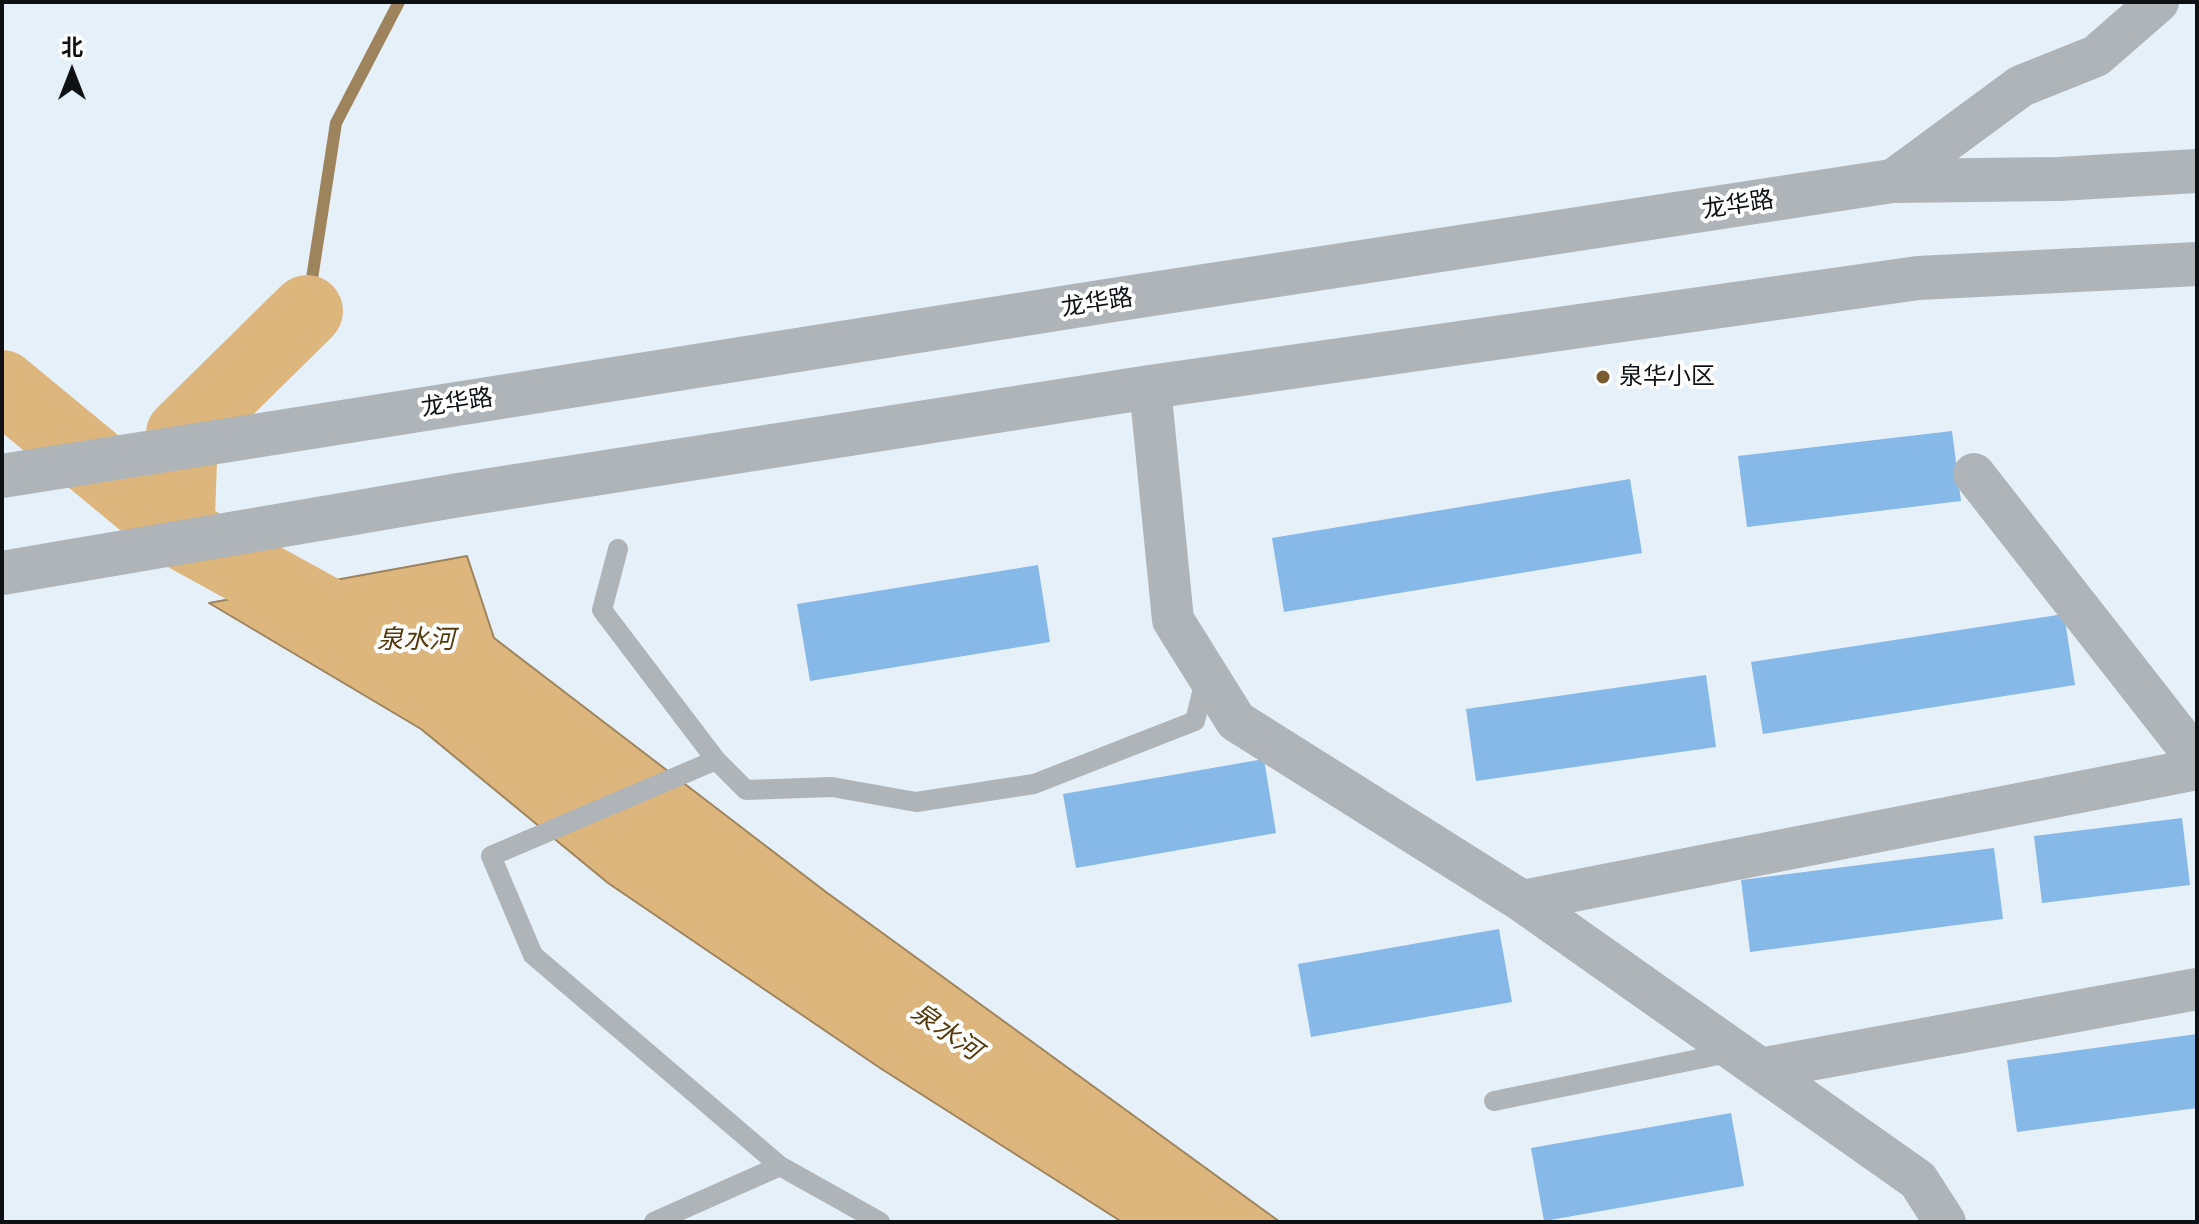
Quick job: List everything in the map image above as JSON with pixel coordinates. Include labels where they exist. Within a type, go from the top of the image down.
[{"type":"street","points":[[1892,181],[2021,86],[2096,56],[2158,2]]},
{"type":"street","name":"龙华路","points":[[2,476],[1892,181],[2059,179],[2197,171]]},
{"type":"street","points":[[2,573],[459,495],[1150,387],[1918,278],[2197,264]]},
{"type":"street","points":[[1150,387],[1173,620],[1236,721],[1522,901],[1918,1180],[1945,1222]]},
{"type":"street","points":[[1974,474],[2197,759]]},
{"type":"street","points":[[1522,901],[2197,769]]},
{"type":"street","points":[[1748,1060],[2197,989]]},
{"type":"lane","points":[[618,549],[602,610],[716,760],[746,790],[832,787],[916,802],[1034,784],[1195,721],[1206,674]]},
{"type":"lane","points":[[716,760],[491,856],[533,955],[780,1166],[880,1222]]},
{"type":"lane","points":[[1494,1101],[1748,1060]]},
{"type":"lane","points":[[654,1222],[780,1166]]},
{"type":"water","name":"泉水河","points":[[467,556],[494,638],[826,892],[1280,1222],[1122,1222],[880,1068],[608,883],[421,729],[209,603]]},
{"type":"building","points":[[1952,431],[1961,501],[1747,527],[1738,456]]},
{"type":"building","points":[[1630,479],[1642,553],[1284,612],[1272,538]]},
{"type":"building","points":[[1038,565],[1050,642],[810,681],[797,604]]},
{"type":"building","points":[[2064,614],[2075,685],[1763,734],[1751,662]]},
{"type":"building","points":[[1706,675],[1716,747],[1476,781],[1466,709]]},
{"type":"building","points":[[1264,759],[1276,833],[1076,868],[1063,794]]},
{"type":"building","points":[[2182,818],[2190,885],[2042,903],[2034,836]]},
{"type":"building","points":[[1994,848],[2003,919],[1750,952],[1741,880]]},
{"type":"building","points":[[1499,929],[1512,1002],[1311,1037],[1298,964]]},
{"type":"building","points":[[2197,1034],[2197,1108],[2017,1132],[2007,1060]]},
{"type":"building","points":[[1731,1113],[1744,1186],[1544,1221],[1531,1148]]},
{"type":"waterway","points":[[307,311],[336,123],[399,2]]},
{"type":"waterway","points":[[179,516],[182,434],[307,311]]},
{"type":"waterway","name":"泉水河","points":[[2,386],[179,532],[371,638]]},
{"type":"place","name":"泉华小区","points":[[1603,377]]}]
